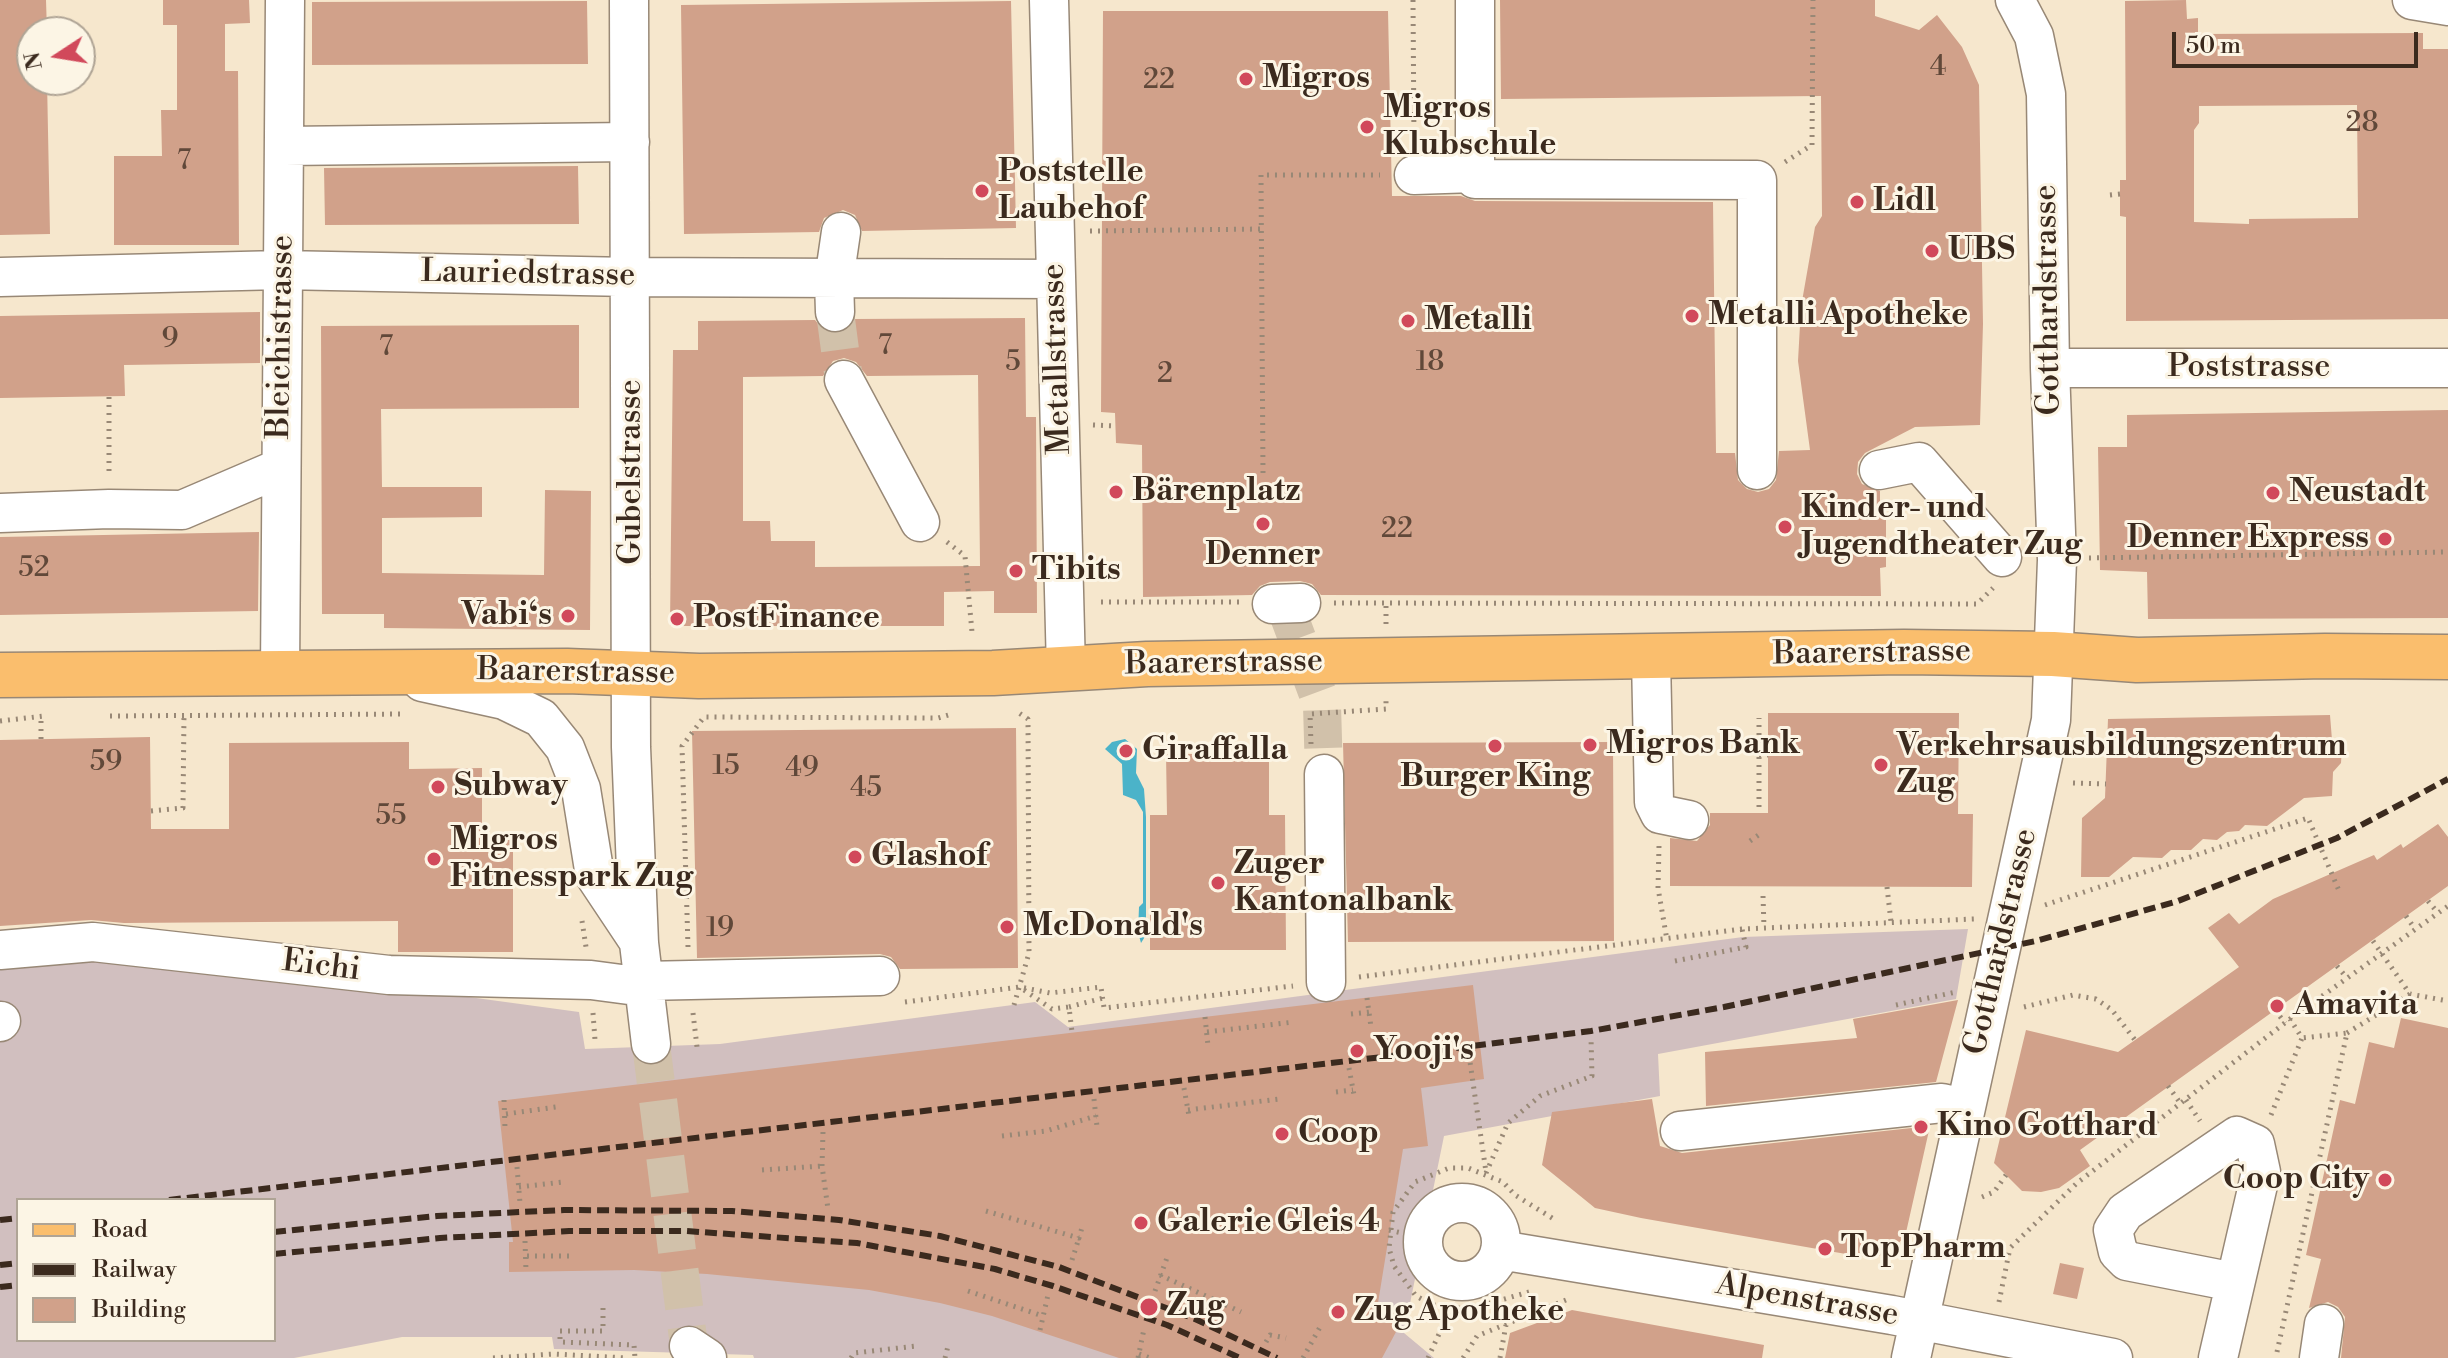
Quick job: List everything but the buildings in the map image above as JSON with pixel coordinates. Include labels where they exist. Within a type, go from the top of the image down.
[{"type":"main road","name":"Baarerstrasse","points":[[0,675],[373,671],[978,674],[1147,664],[1904,652],[2053,654],[2137,660],[2448,657]]},
{"type":"street","name":"Bleichistrasse","points":[[280,673],[285,0]]},
{"type":"street","name":"Gubelstrasse","points":[[629,0],[631,758],[639,943],[651,1044]]},
{"type":"street","name":"Metallstrasse","points":[[1049,0],[1066,670]]},
{"type":"street","points":[[1475,0],[1475,179],[1757,180],[1757,470]]},
{"type":"street","name":"Gotthardstrasse","points":[[1911,1358],[2049,731],[2057,560],[2050,368],[2046,94],[2034,36],[2015,0]]},
{"type":"street","points":[[2412,0],[2448,6]]},
{"type":"street","points":[[285,146],[630,142]]},
{"type":"street","points":[[1414,175],[1475,173]]},
{"type":"street","points":[[834,296],[841,232]]},
{"type":"street","name":"Lauriedstrasse","points":[[0,277],[281,270],[630,277],[834,296],[1056,279]]},
{"type":"street","name":"Poststrasse","points":[[2050,368],[2448,368]]},
{"type":"street","points":[[844,380],[920,522]]},
{"type":"street","points":[[1879,470],[1919,462],[2002,557]]},
{"type":"street","points":[[0,513],[182,510],[280,468]]},
{"type":"street","points":[[1651,658],[1654,802],[1674,817]]},
{"type":"street","name":"Gubelstrasse","points":[[373,671],[504,700],[541,718],[565,748],[581,789],[595,876],[639,943]]},
{"type":"street","points":[[1324,774],[1326,982]]},
{"type":"street","name":"Eichi","points":[[0,950],[93,942],[389,975],[475,972],[643,984],[690,980],[880,976]]},
{"type":"street","points":[[1680,1131],[1942,1103],[1965,1108]]},
{"type":"street","points":[[2218,1358],[2261,1172],[2255,1144],[2237,1136],[2125,1212],[2113,1230],[2118,1252],[2127,1261],[2234,1282]]},
{"type":"street","points":[[1466,1203],[1489,1213],[1496,1224],[1500,1250],[1487,1272],[1462,1281],[1438,1273],[1406,1234],[1442,1208],[1466,1203]]},
{"type":"street","name":"Alpenstrasse","points":[[1500,1250],[1919,1321],[2113,1358]]},
{"type":"path","points":[[1263,473],[1261,175],[1414,175],[1413,0]]},
{"type":"path","points":[[1757,180],[1812,145],[1813,0]]},
{"type":"path","points":[[2110,195],[2120,194]]},
{"type":"path","points":[[1078,231],[1261,229]]},
{"type":"path","points":[[109,397],[109,509]]},
{"type":"path","points":[[920,522],[965,556],[972,632]]},
{"type":"path","points":[[2089,558],[2448,552]]},
{"type":"path","points":[[1352,603],[1977,604],[2000,581],[2002,557]]},
{"type":"path","points":[[1101,602],[1215,601]]},
{"type":"path","points":[[1015,699],[1015,710]]},
{"type":"path","points":[[1001,711],[1015,710],[1028,719],[1029,953],[1014,1005]]},
{"type":"path","points":[[697,1047],[684,902],[682,746],[704,717],[938,718],[960,711]]},
{"type":"path","points":[[105,716],[418,714]]},
{"type":"path","points":[[151,811],[183,808],[184,715]]},
{"type":"path","points":[[41,716],[41,739]]},
{"type":"path","points":[[0,721],[57,716]]},
{"type":"path","points":[[1759,718],[1759,807]]},
{"type":"path","points":[[1759,756],[1768,755]]},
{"type":"path","points":[[2068,783],[2106,784]]},
{"type":"path","points":[[1667,940],[1658,888],[1674,817]]},
{"type":"path","points":[[2069,897],[2308,818],[2340,893]]},
{"type":"path","points":[[1750,841],[1760,834]]},
{"type":"path","points":[[1887,887],[1891,922]]},
{"type":"path","points":[[1763,896],[1764,928]]},
{"type":"path","points":[[2428,901],[2438,913]]},
{"type":"path","points":[[1936,1238],[2010,1248],[2077,1183],[2346,977],[2448,906]]},
{"type":"path","points":[[2406,916],[2415,929]]},
{"type":"path","points":[[1326,982],[1742,929],[1986,918]]},
{"type":"path","points":[[1675,961],[1746,947],[1742,929]]},
{"type":"path","points":[[2373,941],[2410,994]]},
{"type":"path","points":[[2337,966],[2346,977]]},
{"type":"path","points":[[880,976],[895,1003],[1020,987],[1050,993],[1101,987],[1104,1008],[1287,987]]},
{"type":"path","points":[[1020,987],[1052,1009],[1103,998]]},
{"type":"path","points":[[1896,1005],[1958,992],[2024,1008],[2073,995],[2096,999],[2112,1010],[2135,1040]]},
{"type":"path","points":[[2302,1038],[2347,1033],[2410,994],[2448,1001]]},
{"type":"path","points":[[1367,998],[1371,1027]]},
{"type":"path","points":[[1069,1007],[1072,1032]]},
{"type":"path","points":[[2275,1010],[2302,1038]]},
{"type":"path","points":[[1351,1014],[1370,1012]]},
{"type":"path","points":[[1205,1017],[1208,1046]]},
{"type":"path","points":[[1207,1032],[1294,1022]]},
{"type":"path","points":[[2277,1352],[2347,1033]]},
{"type":"path","points":[[1469,1055],[1486,1173],[1508,1123],[1540,1096],[1592,1076],[1591,1038]]},
{"type":"path","points":[[2255,1144],[2285,1087],[2302,1038]]},
{"type":"path","points":[[1336,1092],[1354,1092],[1349,1068]]},
{"type":"path","points":[[2168,1086],[2181,1104]]},
{"type":"path","points":[[1184,1088],[1188,1113],[1279,1099]]},
{"type":"path","points":[[1094,1099],[1097,1127]]},
{"type":"path","points":[[504,1100],[505,1128]]},
{"type":"path","points":[[506,1114],[556,1107]]},
{"type":"path","points":[[1002,1136],[1046,1131],[1096,1116]]},
{"type":"path","points":[[823,1132],[822,1166],[828,1209]]},
{"type":"path","points":[[762,1170],[822,1166]]},
{"type":"path","points":[[517,1167],[520,1203]]},
{"type":"path","points":[[519,1187],[563,1182]]},
{"type":"path","points":[[986,1211],[1079,1238]]},
{"type":"path","points":[[1072,1260],[1083,1224]]},
{"type":"path","points":[[525,1241],[526,1271]]},
{"type":"path","points":[[1155,1291],[1168,1255]]},
{"type":"path","points":[[527,1256],[572,1256]]},
{"type":"path","points":[[1160,1275],[1241,1312]]},
{"type":"path","points":[[968,1291],[1043,1316]]},
{"type":"path","points":[[1463,1358],[1477,1336],[1584,1293]]},
{"type":"path","points":[[1040,1330],[1048,1295]]},
{"type":"path","points":[[603,1308],[603,1331],[560,1331],[560,1342],[634,1345],[635,1358]]},
{"type":"path","points":[[1428,1358],[1450,1310]]},
{"type":"path","points":[[1500,1358],[1507,1324]]},
{"type":"path","points":[[1303,1358],[1320,1327]]},
{"type":"path","points":[[1144,1329],[1138,1356],[1150,1358]]},
{"type":"path","points":[[1266,1342],[1270,1335],[1286,1338]]},
{"type":"path","points":[[851,1358],[854,1353],[917,1346]]},
{"type":"path","points":[[945,1358],[948,1346]]},
{"type":"path","points":[[493,1358],[554,1354],[627,1358]]},
{"type":"shaded area","points":[[1968,929],[1956,999],[1658,1054],[1660,1096],[1444,1136],[1404,1333],[1434,1358],[754,1358],[753,1355],[554,1349],[552,1337],[402,1337],[294,1358],[0,1358],[0,966],[138,952],[579,1012],[585,1049],[720,1044],[1035,1002],[1068,1027],[1743,937]]},
{"type":"water","points":[[1125,739],[1137,749],[1136,773],[1144,789],[1146,935],[1141,943],[1138,932],[1139,907],[1143,903],[1143,812],[1136,800],[1123,795],[1122,764],[1105,749],[1112,742]]},
{"type":"tunnel","points":[[835,312],[844,380]]},
{"type":"tunnel","points":[[1284,603],[1322,705],[1324,774]]},
{"type":"tunnel","points":[[651,1044],[689,1346]]},
{"type":"railway","points":[[186,1198],[1433,1051],[1591,1031],[1724,1007],[2036,941],[2178,901],[2337,838],[2448,779]]},
{"type":"railway","points":[[276,1232],[437,1216],[564,1210],[732,1211],[839,1220],[940,1236],[1059,1267],[1195,1319],[1277,1358]]},
{"type":"railway","points":[[0,1220],[16,1218]]},
{"type":"railway","points":[[276,1254],[440,1238],[569,1231],[686,1231],[857,1243],[995,1269],[1053,1286],[1167,1325],[1240,1358]]},
{"type":"railway","points":[[0,1265],[16,1263]]},
{"type":"railway","points":[[0,1287],[16,1285]]},
{"type":"place","name":"Migros","points":[[1246,79]]},
{"type":"place","name":"Migros Klubschule","points":[[1367,127]]},
{"type":"place","name":"Poststelle Laubehof","points":[[982,191]]},
{"type":"place","name":"Lidl","points":[[1857,202]]},
{"type":"place","name":"UBS","points":[[1932,251]]},
{"type":"place","name":"Metalli Apotheke","points":[[1692,316]]},
{"type":"place","name":"Metalli","points":[[1408,321]]},
{"type":"place","name":"Bärenplatz","points":[[1116,492]]},
{"type":"place","name":"Neustadt","points":[[2273,493]]},
{"type":"place","name":"Denner","points":[[1263,524]]},
{"type":"place","name":"Kinder- und Jugendtheater Zug","points":[[1785,527]]},
{"type":"place","name":"Denner Express","points":[[2385,539]]},
{"type":"place","name":"Tibits","points":[[1016,571]]},
{"type":"place","name":"Vabi‘s","points":[[568,616]]},
{"type":"place","name":"PostFinance","points":[[677,619]]},
{"type":"place","name":"Migros Bank","points":[[1590,745]]},
{"type":"place","name":"Burger King","points":[[1495,746]]},
{"type":"place","name":"Giraffalla","points":[[1126,751]]},
{"type":"place","name":"Verkehrsausbildungszentrum Zug","points":[[1881,765]]},
{"type":"place","name":"Subway","points":[[438,787]]},
{"type":"place","name":"Glashof","points":[[855,857]]},
{"type":"place","name":"Migros Fitnesspark Zug","points":[[434,859]]},
{"type":"place","name":"Zuger Kantonalbank","points":[[1218,883]]},
{"type":"place","name":"McDonald's","points":[[1007,927]]},
{"type":"place","name":"Amavita","points":[[2277,1006]]},
{"type":"place","name":"Yooji's","points":[[1357,1051]]},
{"type":"place","name":"Kino Gotthard","points":[[1921,1127]]},
{"type":"place","name":"Coop","points":[[1282,1134]]},
{"type":"place","name":"Coop City","points":[[2385,1180]]},
{"type":"place","name":"Galerie Gleis 4","points":[[1141,1223]]},
{"type":"place","name":"TopPharm","points":[[1825,1249]]},
{"type":"place","name":"Zug","points":[[1149,1307]]},
{"type":"place","name":"Zug Apotheke","points":[[1338,1312]]}]
